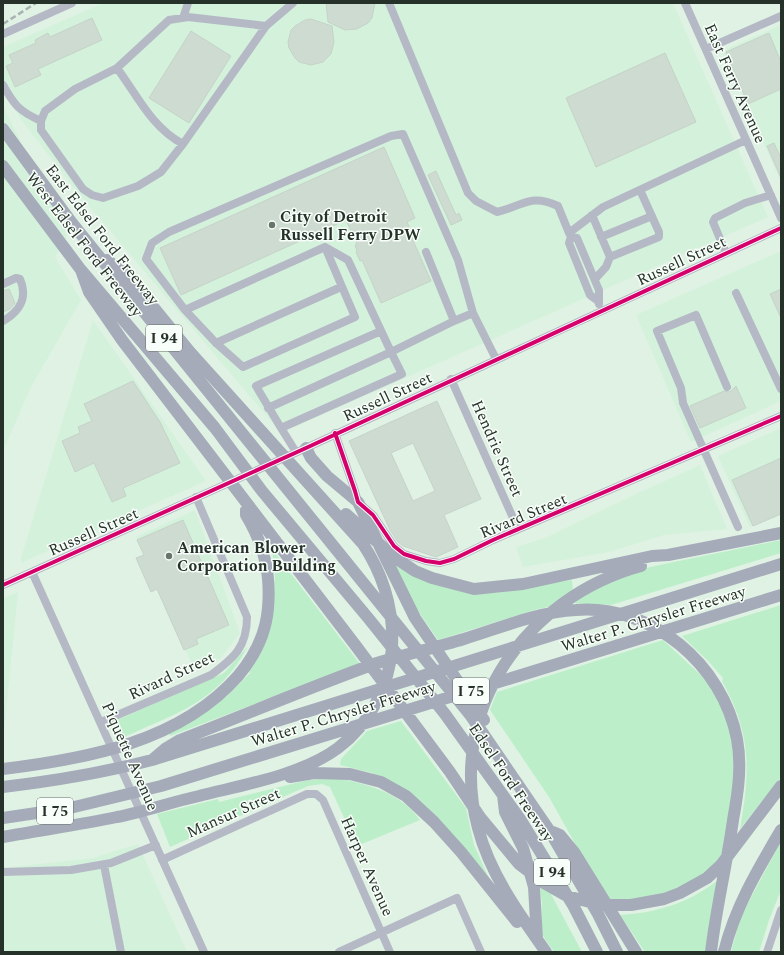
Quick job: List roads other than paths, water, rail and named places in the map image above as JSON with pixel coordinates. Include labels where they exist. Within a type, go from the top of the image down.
[{"type":"highway","name":"East Edsel Ford Freeway","points":[[3,129],[88,243],[231,422],[471,716],[549,830]]},
{"type":"highway","name":"West Edsel Ford Freeway","points":[[3,166],[81,270],[215,428],[262,491],[445,714]]},
{"type":"highway","points":[[3,837],[117,817],[265,780],[325,757],[348,740],[367,719],[386,679],[391,655],[392,620],[388,596],[377,568],[355,534],[190,352],[128,276],[114,264],[97,254]]},
{"type":"highway","points":[[81,270],[89,292],[96,305],[244,502],[264,536],[356,646],[419,730],[480,817],[519,864],[544,883],[567,896],[602,905],[631,905],[664,899],[680,893],[707,878],[721,865],[781,786]]},
{"type":"highway","points":[[301,450],[312,458],[327,476],[358,502],[415,618],[485,721],[492,746]]},
{"type":"highway","points":[[302,475],[404,564],[415,571],[448,583],[474,589],[501,587],[652,556],[668,555],[781,533]]},
{"type":"highway","points":[[3,769],[87,755],[134,742],[179,723],[217,697],[245,667],[257,648],[268,618],[269,575],[264,536]]},
{"type":"highway","points":[[543,952],[518,918],[491,863],[478,830],[474,814],[471,780],[474,741],[486,699],[504,663],[531,629],[567,599],[587,587],[621,571],[653,563],[668,555]]},
{"type":"highway","name":"Walter P. Chrysler Freeway","points":[[152,760],[781,564]]},
{"type":"highway","name":"Walter P. Chrysler Freeway","points":[[3,818],[77,807],[161,786],[781,595]]},
{"type":"highway","points":[[152,760],[165,749],[180,740],[378,663],[541,615],[577,609],[604,611],[628,616],[647,624],[680,644],[695,657],[719,692],[728,709],[737,738],[739,760],[738,790],[711,952]]},
{"type":"highway","name":"Edsel Ford Freeway","points":[[445,714],[503,794],[573,905],[597,952]]},
{"type":"highway","name":"I 75","points":[[3,787],[58,781],[96,774],[152,760]]},
{"type":"highway","points":[[265,780],[334,772],[368,777],[398,790],[434,822],[546,952]]},
{"type":"highway","points":[[503,794],[505,812],[523,848],[534,887],[537,952]]},
{"type":"highway","points":[[549,830],[560,835],[574,852],[636,952]]},
{"type":"highway","name":"Edsel Ford Freeway","points":[[549,830],[598,914],[617,952]]},
{"type":"highway","points":[[724,952],[745,892],[781,830]]},
{"type":"street","points":[[3,34],[72,3]]},
{"type":"street","points":[[183,18],[188,3]]},
{"type":"street","points":[[266,26],[188,17],[169,20],[117,68],[75,89],[45,111],[40,121],[41,130],[83,190],[92,195],[103,198],[138,186],[161,172],[183,144],[266,26],[293,3]]},
{"type":"street","points":[[389,3],[468,193],[476,202],[497,212],[530,200],[547,201],[558,206],[570,235],[569,243],[590,295],[598,301]]},
{"type":"street","name":"East Ferry Avenue","points":[[685,3],[781,218]]},
{"type":"street","points":[[706,49],[781,16]]},
{"type":"street","points":[[117,68],[142,107],[171,138],[183,144]]},
{"type":"street","points":[[3,85],[11,99],[22,112],[40,121]]},
{"type":"street","points":[[325,247],[355,317],[243,367],[216,343],[185,310],[146,259],[152,243],[169,232],[391,136],[403,134],[458,260],[473,313],[496,359]]},
{"type":"street","points":[[570,235],[603,207],[746,140]]},
{"type":"street","points":[[595,279],[606,267],[610,257],[659,237],[659,232],[640,190]]},
{"type":"street","points":[[726,253],[713,222],[715,218],[745,204],[771,195]]},
{"type":"street","points":[[592,215],[610,257]]},
{"type":"street","points":[[601,237],[652,216]]},
{"type":"street","name":"Russell Street","points":[[3,585],[301,450],[451,379],[781,228]]},
{"type":"street","points":[[570,235],[577,238],[595,279],[599,290],[598,301],[601,310]]},
{"type":"street","points":[[185,310],[325,247]]},
{"type":"street","points":[[281,428],[402,374],[348,260],[325,247]]},
{"type":"street","points":[[426,252],[454,321]]},
{"type":"street","points":[[3,284],[16,278],[20,279],[24,290],[16,312],[3,321]]},
{"type":"street","points":[[216,343],[341,287]]},
{"type":"street","points":[[736,293],[781,389]]},
{"type":"street","points":[[268,408],[473,313]]},
{"type":"street","points":[[727,388],[696,315],[657,331],[681,388],[683,403],[738,527]]},
{"type":"street","points":[[301,450],[281,428],[256,386],[381,331]]},
{"type":"street","name":"Hendrie Street","points":[[451,379],[518,529]]},
{"type":"street","name":"Rivard Street","points":[[358,502],[373,515],[394,546],[404,554],[426,561],[440,563],[454,559],[518,529],[781,416]]},
{"type":"street","points":[[336,433],[356,491],[358,502]]},
{"type":"street","name":"Rivard Street","points":[[100,722],[211,675],[227,663],[239,651],[244,642],[247,630],[247,617],[196,498]]},
{"type":"street","name":"Piquette Avenue","points":[[32,572],[204,952]]},
{"type":"street","name":"Mansur Street","points":[[162,860],[307,794],[316,794]]},
{"type":"street","name":"Harper Avenue","points":[[316,794],[323,800],[390,952]]},
{"type":"street","points":[[3,872],[71,870],[111,863],[156,845]]},
{"type":"street","points":[[104,864],[121,952]]},
{"type":"street","points":[[339,952],[457,898],[481,952]]},
{"type":"street","points":[[767,952],[781,910]]},
{"type":"railway","points":[[3,24],[36,3]]},
{"type":"place","name":"City of Detroit Russell Ferry DPW","points":[[272,225]]},
{"type":"place","name":"American Blower Corporation Building","points":[[169,556]]}]
